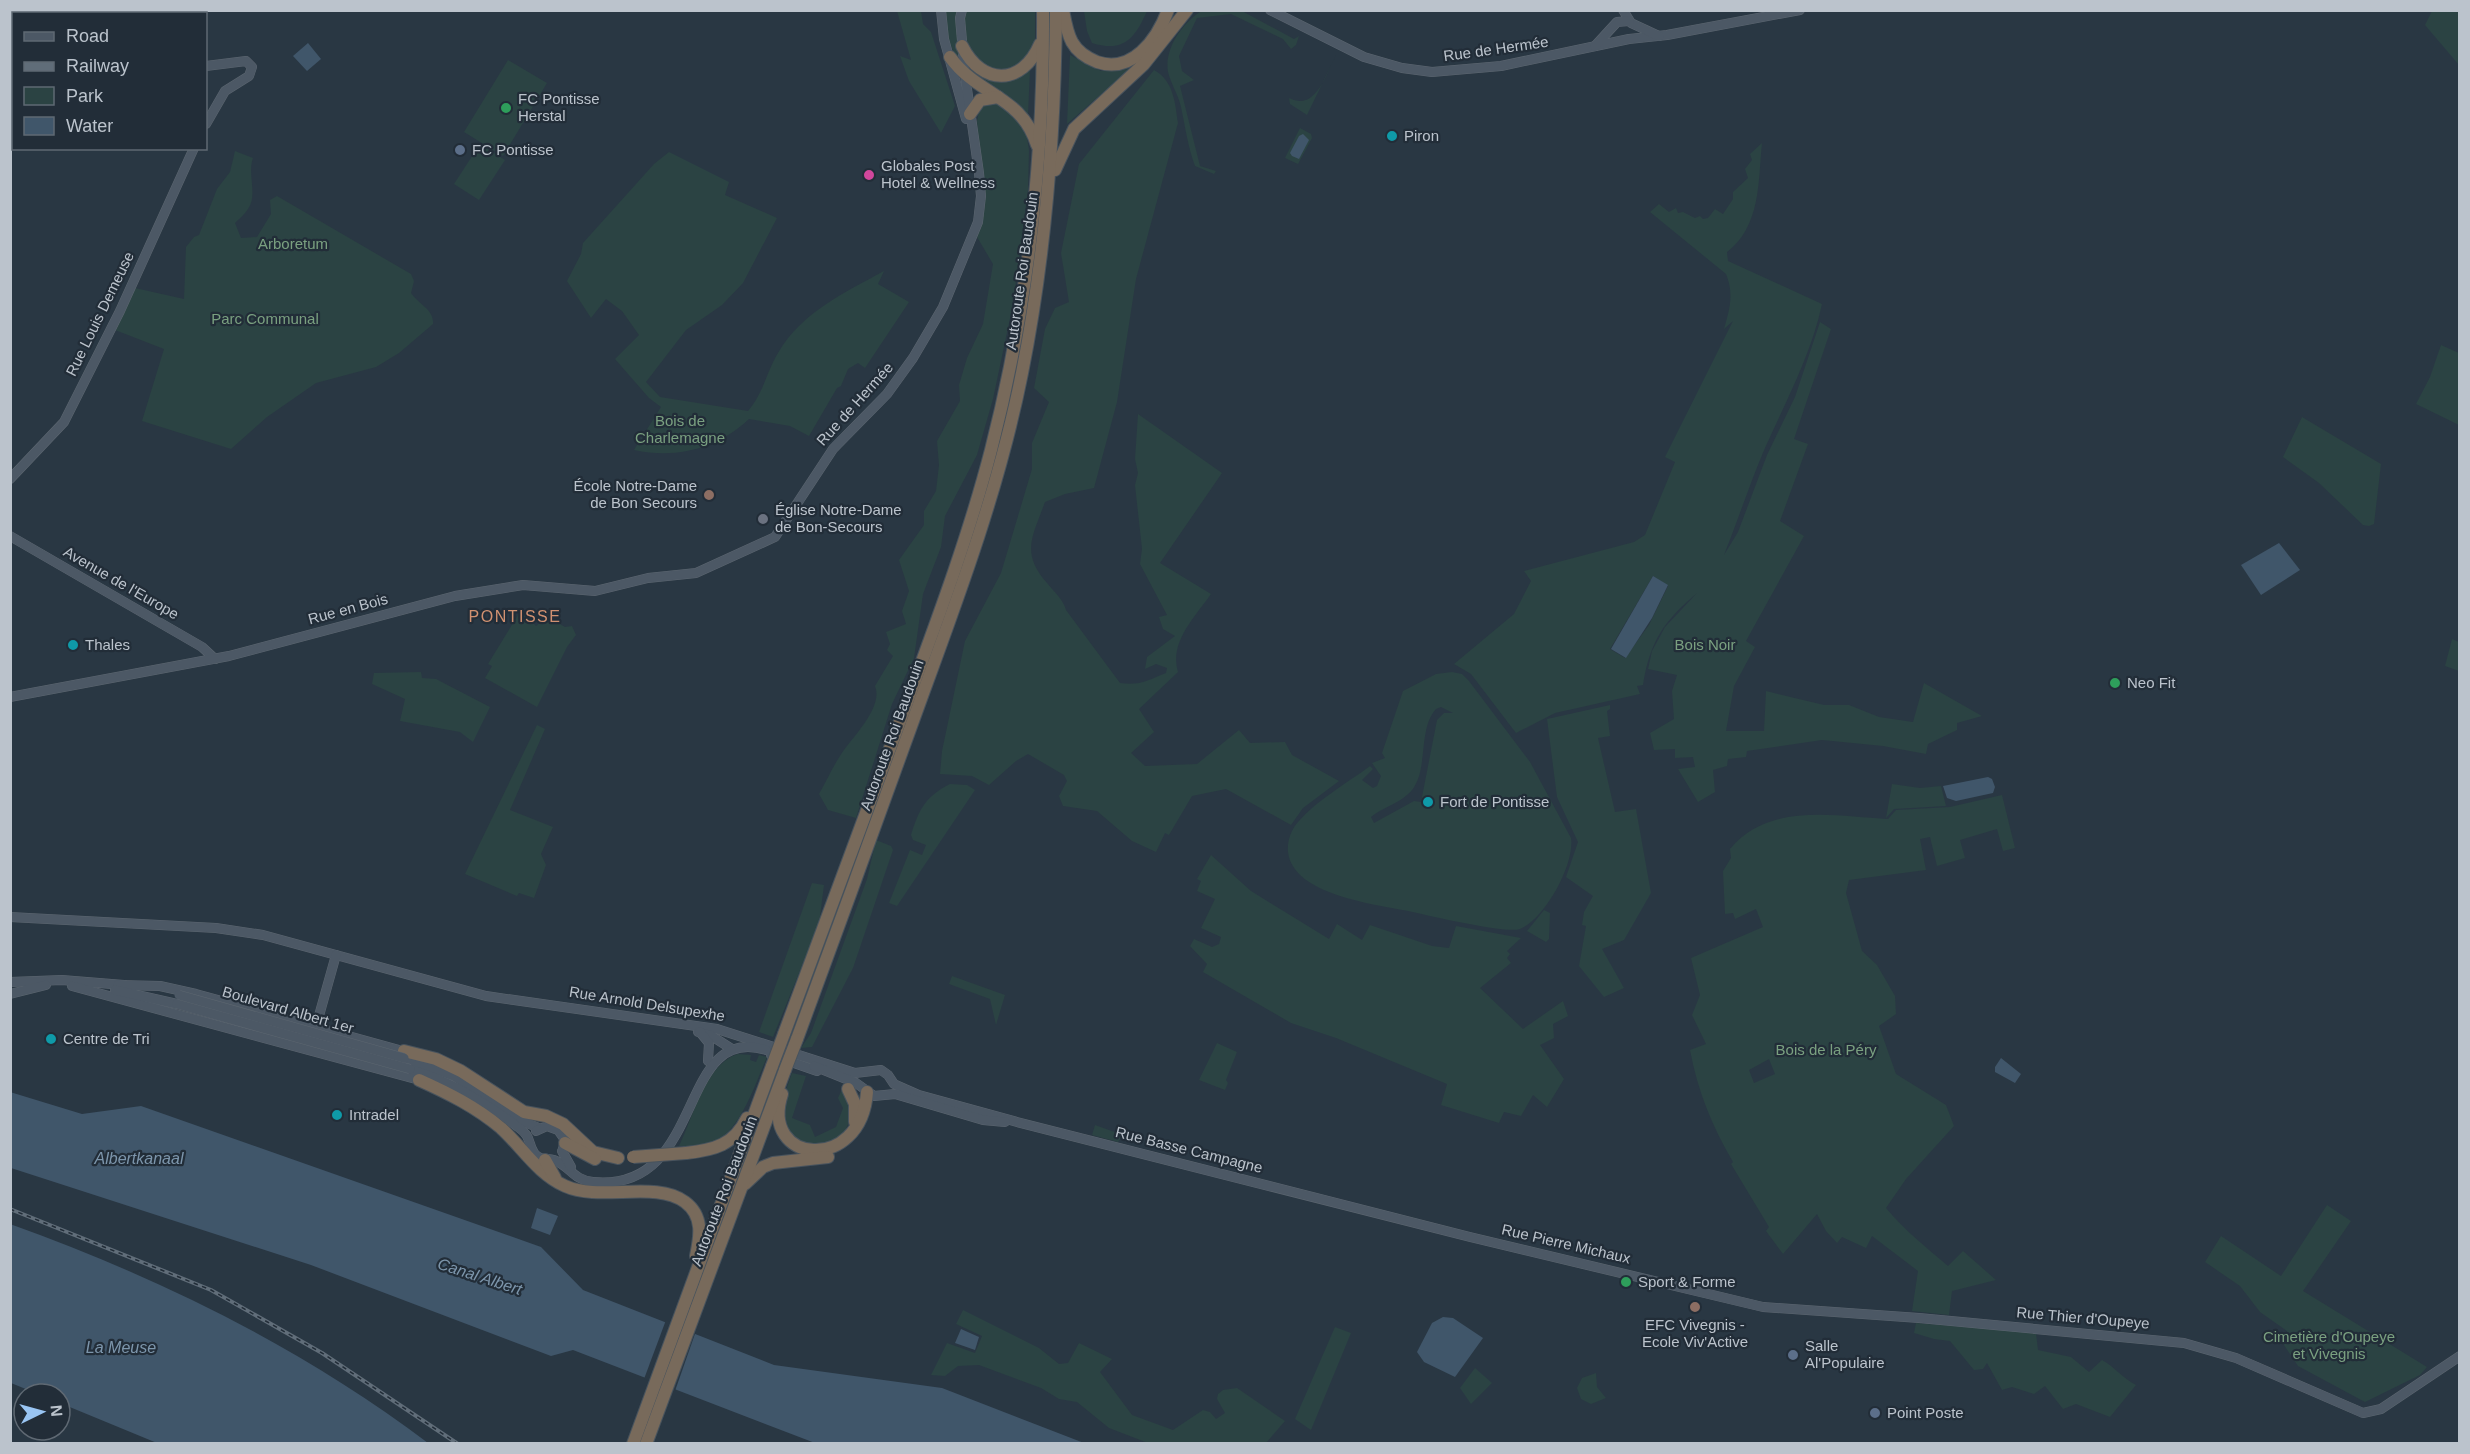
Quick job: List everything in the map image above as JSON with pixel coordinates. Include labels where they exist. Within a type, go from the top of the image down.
[{"type":"highway","name":"Autoroute Roi Baudouin","points":[[646,1443],[772,1066],[950,585],[991,450],[1021,307],[1032,237],[1040,153],[1043,10]]},
{"type":"highway","name":"Autoroute Roi Baudouin","points":[[633,1443],[702,1275],[742,1187],[962,587],[1004,452],[1033,314],[1051,179],[1056,10]]},
{"type":"highway","points":[[1063,10],[1073,44],[1085,56],[1099,63],[1114,64],[1132,60],[1158,40],[1188,10]]},
{"type":"highway","points":[[1158,40],[1162,10]]},
{"type":"highway","points":[[1158,40],[1168,10]]},
{"type":"highway","points":[[1051,179],[1074,129],[1144,64],[1179,10]]},
{"type":"highway","points":[[962,45],[970,60],[980,70],[992,75],[1008,76],[1020,71],[1033,60],[1043,38]]},
{"type":"highway","points":[[950,57],[965,75],[1026,119],[1040,153]]},
{"type":"highway","points":[[970,114],[980,100],[998,97]]},
{"type":"highway","points":[[404,1055],[424,1056],[461,1071],[524,1112],[558,1121],[593,1152],[618,1158]]},
{"type":"highway","points":[[785,1070],[786,1084],[779,1110],[782,1126],[790,1140],[808,1150],[821,1151],[840,1144],[851,1133],[875,1093]]},
{"type":"highway","points":[[419,1080],[474,1108],[502,1130],[542,1171],[557,1181],[585,1191],[660,1193],[684,1201],[696,1216],[700,1228],[702,1275]]},
{"type":"highway","points":[[848,1089],[856,1109],[851,1133]]},
{"type":"highway","points":[[742,1187],[767,1165],[832,1156],[843,1150],[856,1137],[875,1093]]},
{"type":"highway","points":[[564,1147],[590,1158],[686,1153],[717,1148],[734,1138],[743,1125],[755,1098],[762,1095]]},
{"type":"highway","points":[[548,1160],[557,1181]]},
{"type":"main road","name":"Rue de Hermée","points":[[941,10],[942,29],[973,135]]},
{"type":"main road","name":"Rue de Hermée","points":[[696,573],[775,537],[833,449],[887,394],[907,368],[943,307],[978,222],[981,196],[965,75],[960,18],[962,10]]},
{"type":"main road","name":"Rue de Hermée","points":[[1270,10],[1364,57],[1417,71],[1480,69],[1626,40],[1800,10]]},
{"type":"main road","points":[[1618,10],[1615,25],[1616,37],[1626,40],[1634,34],[1623,10]]},
{"type":"main road","points":[[1594,47],[1615,25],[1630,22],[1659,36]]},
{"type":"main road","points":[[207,66],[246,61],[252,67],[249,76],[225,91],[214,106],[207,122]]},
{"type":"main road","name":"Rue Louis Demeuse","points":[[10,478],[64,422],[120,311],[193,150]]},
{"type":"main road","name":"Avenue de l'Europe","points":[[10,537],[202,647],[215,659]]},
{"type":"main road","name":"Rue en Bois","points":[[10,697],[215,659],[455,596],[523,585],[595,591],[648,578],[696,573]]},
{"type":"main road","name":"Rue Arnold Delsupexhe","points":[[10,917],[231,930],[268,936],[476,993],[552,1006],[559,1005],[654,1019],[738,1035]]},
{"type":"main road","points":[[310,1051],[336,955]]},
{"type":"main road","name":"Boulevard Albert 1er","points":[[10,982],[62,980],[118,985],[404,1055],[454,1076],[522,1121],[539,1128],[547,1126],[556,1128],[562,1134],[567,1164],[587,1175],[610,1176],[642,1166],[668,1140],[708,1061],[732,1048]]},
{"type":"main road","points":[[118,985],[138,984],[177,989],[316,1026],[404,1055]]},
{"type":"main road","points":[[10,994],[46,985]]},
{"type":"main road","name":"Boulevard Albert 1er","points":[[10,988],[46,985],[72,986],[132,992],[178,1000],[410,1069],[441,1080],[471,1095],[519,1127],[531,1140],[533,1151],[575,1177],[588,1182],[609,1182],[632,1177],[646,1170],[663,1156],[674,1142],[710,1065],[732,1048]]},
{"type":"main road","points":[[72,986],[471,1095]]},
{"type":"main road","name":"Rue Arnold Delsupexhe","points":[[552,1006],[554,1009],[700,1032],[732,1048]]},
{"type":"main road","points":[[700,1032],[709,1043],[708,1061]]},
{"type":"main road","name":"Rue Basse Campagne","points":[[738,1035],[855,1073],[870,1073],[877,1070],[885,1072],[892,1082],[927,1098],[1354,1208]]},
{"type":"main road","name":"Rue Basse Campagne","points":[[732,1048],[748,1043],[769,1046]]},
{"type":"main road","name":"Rue Basse Campagne","points":[[732,1048],[762,1048],[875,1093],[983,1120],[1017,1122]]},
{"type":"main road","points":[[690,1109],[717,1065],[740,1052],[763,1052],[825,1072],[848,1089]]},
{"type":"main road","points":[[870,1073],[865,1081],[875,1093],[892,1082]]},
{"type":"main road","points":[[531,1140],[539,1128]]},
{"type":"main road","points":[[548,1160],[564,1147]]},
{"type":"main road","name":"Rue Pierre Michaux","points":[[1354,1208],[1772,1309]]},
{"type":"main road","name":"Rue Thier d'Oupeye","points":[[1772,1309],[1920,1318],[2184,1343],[2236,1358],[2356,1412],[2378,1411],[2460,1356]]},
{"type":"green space","points":[[1084,10],[1147,11],[1138,29],[1127,41],[1112,46],[1103,46],[1092,43],[1087,31]]},
{"type":"green space","points":[[1203,10],[1242,11],[1294,39],[1299,36],[1296,45],[1291,49],[1283,39],[1231,14],[1197,18],[1179,56],[1182,71],[1194,80],[1180,86],[1200,166],[1216,171],[1214,174],[1195,166],[1180,102],[1168,72],[1169,54],[1176,36]]},
{"type":"green space","points":[[897,11],[921,11],[923,24],[931,32],[955,106],[941,133],[909,81],[900,56],[911,60]]},
{"type":"green space","points":[[944,11],[958,11],[961,65],[949,39]]},
{"type":"green space","points":[[967,11],[1035,11],[1035,45],[1016,70],[986,70],[971,50],[964,35],[964,19]]},
{"type":"green space","points":[[2432,11],[2459,11],[2459,65],[2425,25]]},
{"type":"green space","points":[[1070,55],[1101,71],[1130,69],[1067,124]]},
{"type":"green space","name":"FC Pontisse Herstal","points":[[508,60],[547,83],[503,156],[464,132]]},
{"type":"green space","points":[[966,61],[977,72],[1030,69],[1028,115],[968,74]]},
{"type":"green space","points":[[1154,70],[1170,86],[1178,123],[1136,279],[1117,402],[1094,488],[1065,494],[1045,502],[1033,534],[1031,553],[1039,572],[1061,599],[1066,610],[1120,683],[1138,683],[1166,673],[1167,668],[1156,664],[1145,669],[1147,657],[1175,636],[1163,629],[1159,617],[1167,615],[1140,564],[1142,549],[1135,485],[1138,473],[1135,459],[1138,414],[1222,473],[1160,563],[1211,594],[1180,640],[1176,661],[1178,672],[1139,709],[1154,732],[1131,753],[1145,766],[1197,764],[1239,730],[1250,743],[1285,742],[1292,755],[1339,781],[1303,808],[1291,825],[1226,789],[1192,796],[1169,835],[1165,833],[1156,852],[1132,841],[1097,811],[1063,806],[1059,796],[1067,781],[1064,775],[1028,754],[1016,761],[989,785],[972,776],[940,774],[942,751],[965,641],[1001,573],[1032,469],[1032,443],[1049,402],[1034,388],[1045,329],[1055,308],[1069,302],[1061,253],[1079,164]]},
{"type":"green space","points":[[1323,83],[1307,115],[1290,104],[1289,98],[1298,101],[1313,96]]},
{"type":"green space","points":[[990,101],[1010,109],[1025,126],[1029,150],[1028,190],[1013,304],[993,399],[977,455],[945,516],[941,547],[923,594],[914,658],[892,704],[856,818],[828,810],[819,794],[837,761],[865,723],[875,704],[875,686],[893,656],[887,650],[890,644],[886,632],[906,624],[902,611],[909,591],[899,560],[924,525],[924,511],[936,491],[939,465],[937,441],[960,401],[959,385],[967,358],[983,324],[993,264],[977,237],[984,201],[977,121],[980,106]]},
{"type":"green space","points":[[1300,128],[1311,134],[1312,138],[1298,164],[1285,158]]},
{"type":"green space","name":"Bois Noir","points":[[1762,143],[1758,188],[1752,216],[1738,241],[1727,252],[1728,261],[1822,304],[1805,360],[1760,461],[1724,555],[1738,532],[1767,455],[1795,397],[1820,322],[1831,329],[1794,439],[1808,444],[1780,521],[1804,536],[1746,641],[1755,647],[1734,686],[1726,731],[1764,731],[1766,691],[1824,705],[1849,705],[1879,717],[1913,722],[1924,683],[1982,716],[1957,723],[1957,730],[1928,744],[1926,754],[1883,746],[1822,740],[1747,751],[1746,757],[1728,759],[1727,766],[1713,770],[1715,792],[1698,802],[1678,769],[1695,767],[1693,757],[1675,758],[1675,749],[1654,750],[1650,733],[1674,719],[1672,691],[1677,675],[1648,669],[1652,651],[1665,627],[1697,593],[1676,613],[1660,633],[1654,644],[1650,656],[1643,685],[1637,686],[1640,694],[1555,713],[1516,733],[1471,674],[1454,664],[1514,614],[1531,581],[1524,571],[1634,542],[1645,535],[1675,462],[1665,457],[1733,321],[1724,329],[1730,301],[1730,288],[1726,274],[1650,212],[1659,204],[1669,212],[1676,208],[1678,213],[1683,212],[1695,218],[1700,216],[1703,219],[1708,218],[1715,209],[1723,214],[1733,199],[1733,192],[1748,178],[1745,169],[1752,160],[1750,154]],"holes":[[[1653,576],[1668,586],[1649,625],[1625,658],[1610,649]]]},
{"type":"green space","points":[[480,144],[505,160],[479,200],[454,184]]},
{"type":"green space","name":"Parc Communal","points":[[235,151],[253,158],[251,203],[235,223],[241,238],[257,237],[271,214],[270,200],[277,196],[411,274],[414,281],[411,293],[429,311],[433,324],[399,353],[376,367],[316,383],[267,417],[231,449],[142,421],[164,349],[115,330],[135,288],[184,299],[186,247],[194,237],[199,235],[217,189],[230,172]]},
{"type":"green space","name":"Bois de Charlemagne","points":[[669,152],[729,182],[725,195],[777,218],[743,283],[722,305],[686,330],[646,382],[660,397],[748,411],[774,360],[788,339],[799,326],[825,305],[884,271],[878,284],[909,302],[865,368],[858,363],[848,369],[841,386],[837,388],[809,436],[790,426],[749,419],[724,438],[696,449],[666,453],[634,450],[661,407],[649,398],[615,359],[639,335],[622,311],[606,299],[591,318],[567,281],[581,254],[583,243],[654,164]]},
{"type":"green space","points":[[2441,345],[2459,353],[2459,425],[2416,404],[2430,377]]},
{"type":"green space","points":[[2302,417],[2381,464],[2374,524],[2363,525],[2319,483],[2283,457]]},
{"type":"green space","points":[[521,610],[536,626],[547,617],[565,627],[572,626],[576,635],[567,647],[537,707],[485,678],[492,666],[488,664]]},
{"type":"green space","points":[[2452,639],[2459,642],[2459,671],[2445,666]]},
{"type":"green space","points":[[421,672],[422,678],[436,679],[490,707],[473,742],[460,732],[400,721],[405,699],[372,684],[374,673]]},
{"type":"green space","points":[[1452,672],[1462,674],[1469,681],[1530,762],[1571,838],[1568,862],[1556,889],[1539,914],[1520,929],[1500,929],[1466,923],[1356,901],[1337,895],[1319,888],[1304,878],[1293,867],[1288,852],[1291,832],[1323,799],[1370,766],[1373,769],[1362,780],[1373,788],[1377,786],[1381,776],[1372,763],[1385,758],[1382,753],[1403,691],[1436,674]],"holes":[[[1441,707],[1453,713],[1444,713],[1437,720],[1421,802],[1414,801],[1374,823],[1371,817],[1403,798],[1414,787],[1419,777],[1426,729],[1436,709]]]},
{"type":"green space","points":[[1610,705],[1607,711],[1610,736],[1598,738],[1615,812],[1636,809],[1651,893],[1624,940],[1602,949],[1624,988],[1604,997],[1579,966],[1586,926],[1582,925],[1584,912],[1593,896],[1566,877],[1578,842],[1557,797],[1547,719]]},
{"type":"green space","points":[[537,725],[545,729],[510,810],[553,827],[541,854],[546,865],[534,898],[519,893],[517,896],[465,874]]},
{"type":"green space","points":[[950,784],[967,785],[975,790],[897,906],[889,903],[910,850],[922,855],[926,845],[913,840],[911,835],[924,804],[935,793]]},
{"type":"green space","points":[[1892,784],[1920,788],[1941,786],[1946,806],[1894,809],[1886,818]]},
{"type":"green space","name":"Bois de la Péry","points":[[2002,795],[2015,848],[2003,851],[1997,829],[1960,840],[1965,858],[1937,866],[1930,837],[1920,839],[1926,870],[1849,880],[1846,893],[1862,951],[1877,965],[1895,996],[1896,1014],[1879,1026],[1896,1074],[1946,1105],[1954,1126],[1906,1179],[1886,1208],[1948,1266],[1963,1251],[1996,1280],[1952,1291],[1949,1315],[1912,1311],[1918,1271],[1872,1236],[1866,1248],[1842,1237],[1837,1243],[1826,1231],[1817,1214],[1783,1254],[1766,1231],[1769,1227],[1731,1164],[1733,1162],[1712,1122],[1690,1050],[1706,1044],[1692,1015],[1700,995],[1691,958],[1763,927],[1756,909],[1735,919],[1733,913],[1725,914],[1723,871],[1731,858],[1730,849],[1746,834],[1764,824],[1803,815],[1888,819],[1896,810],[1950,807]],"holes":[[[1769,1059],[1775,1074],[1754,1083],[1749,1070]]]},
{"type":"green space","points":[[876,840],[891,846],[893,850],[853,968],[812,1047],[801,1048],[811,1033],[867,879]]},
{"type":"green space","points":[[1211,855],[1251,891],[1329,939],[1337,924],[1362,940],[1370,925],[1432,946],[1449,948],[1456,926],[1521,938],[1507,951],[1510,954],[1507,958],[1511,963],[1480,988],[1523,1029],[1563,1001],[1568,1016],[1553,1024],[1554,1038],[1540,1045],[1564,1079],[1547,1107],[1533,1095],[1521,1116],[1504,1112],[1499,1123],[1441,1105],[1447,1084],[1336,1038],[1291,1023],[1203,972],[1207,964],[1190,946],[1194,939],[1212,947],[1219,944],[1221,937],[1201,928],[1215,899],[1197,891],[1201,881],[1197,879]]},
{"type":"green space","points":[[812,883],[824,885],[819,924],[773,1037],[759,1032]]},
{"type":"green space","points":[[1544,910],[1550,913],[1549,939],[1546,942],[1527,931]]},
{"type":"green space","points":[[952,976],[1005,995],[996,1025],[990,999],[949,984]]},
{"type":"green space","points":[[1217,1043],[1237,1052],[1226,1080],[1228,1083],[1225,1090],[1199,1080]]},
{"type":"green space","points":[[738,1054],[751,1055],[750,1060],[756,1062],[759,1055],[767,1057],[739,1118],[731,1129],[712,1143],[700,1146],[679,1146],[701,1093],[709,1080],[727,1060]]},
{"type":"green space","points":[[792,1073],[806,1076],[792,1118],[810,1125],[815,1137],[836,1127],[843,1108],[838,1098],[842,1089],[848,1097],[850,1116],[848,1126],[836,1142],[817,1148],[794,1140],[783,1114],[785,1092]]},
{"type":"green space","points":[[1095,1125],[1123,1135],[1118,1142],[1092,1135]]},
{"type":"green space","name":"Cimetière d'Oupeye et Vivegnis","points":[[2327,1205],[2351,1221],[2303,1291],[2427,1367],[2420,1375],[2365,1402],[2298,1366],[2282,1342],[2287,1331],[2260,1312],[2240,1286],[2205,1262],[2221,1236],[2281,1276]]},
{"type":"green space","points":[[963,1310],[1039,1348],[1059,1364],[1068,1363],[1079,1343],[1112,1359],[1100,1372],[1132,1415],[1173,1430],[1203,1410],[1210,1412],[1216,1419],[1225,1413],[1217,1399],[1218,1394],[1223,1390],[1237,1388],[1285,1421],[1266,1443],[1148,1443],[1109,1428],[1077,1402],[1059,1399],[1041,1388],[979,1365],[958,1366],[945,1376],[931,1375],[947,1343],[975,1353],[982,1336],[956,1324]]},
{"type":"green space","points":[[1916,1323],[2036,1333],[2038,1350],[2071,1357],[2089,1372],[2102,1360],[2136,1385],[2110,1417],[2076,1404],[2063,1409],[2045,1386],[2034,1394],[2012,1387],[2002,1390],[1987,1363],[1983,1369],[1974,1370],[1950,1341],[1914,1333]]},
{"type":"green space","points":[[1335,1327],[1351,1333],[1311,1430],[1295,1419]]},
{"type":"green space","points":[[1475,1368],[1492,1383],[1471,1404],[1460,1388]]},
{"type":"green space","points":[[1596,1373],[1597,1387],[1606,1398],[1591,1404],[1581,1399],[1577,1388],[1582,1378]]},
{"type":"water","points":[[308,43],[321,59],[307,71],[293,56]]},
{"type":"water","points":[[1303,134],[1309,140],[1299,159],[1290,153],[1299,136]]},
{"type":"water","points":[[2279,543],[2300,570],[2261,595],[2241,565]]},
{"type":"water","points":[[1653,576],[1668,585],[1652,618],[1626,658],[1611,649]]},
{"type":"water","points":[[1988,777],[1992,779],[1995,787],[1993,793],[1956,801],[1947,798],[1943,786]]},
{"type":"water","points":[[2001,1058],[2021,1074],[2015,1083],[1995,1072],[1995,1067]]},
{"type":"water","name":"Albertkanaal","points":[[10,1092],[82,1114],[141,1106],[541,1247],[583,1290],[774,1365],[942,1388],[1084,1443],[815,1443],[573,1350],[551,1356],[311,1265],[11,1168]]},
{"type":"water","points":[[537,1208],[558,1216],[550,1235],[531,1228]]},
{"type":"water","name":"La Meuse","points":[[10,1224],[121,1268],[228,1318],[330,1376],[380,1408],[428,1443],[157,1443],[72,1408],[72,1382],[11,1383]]},
{"type":"water","points":[[1443,1317],[1453,1318],[1483,1338],[1455,1377],[1424,1362],[1417,1352],[1432,1323]]},
{"type":"water","points":[[961,1329],[979,1337],[975,1350],[955,1343]]},
{"type":"pier","points":[[666,1320],[696,1331],[675,1391],[644,1379]]},
{"type":"railway","points":[[10,1209],[211,1290],[322,1353],[458,1444]]},
{"type":"place","name":"FC Pontisse Herstal","points":[[506,108]]},
{"type":"place","name":"Piron","points":[[1392,136]]},
{"type":"place","name":"FC Pontisse","points":[[460,150]]},
{"type":"place","name":"Globales Post Hotel & Wellness","points":[[869,175]]},
{"type":"place","name":"École Notre-Dame de Bon Secours","points":[[709,495]]},
{"type":"place","name":"Église Notre-Dame de Bon-Secours","points":[[763,519]]},
{"type":"place","name":"Thales","points":[[73,645]]},
{"type":"place","name":"Neo Fit","points":[[2115,683]]},
{"type":"place","name":"Fort de Pontisse","points":[[1428,802]]},
{"type":"place","name":"Centre de Tri","points":[[51,1039]]},
{"type":"place","name":"Intradel","points":[[337,1115]]},
{"type":"place","name":"Sport & Forme","points":[[1626,1282]]},
{"type":"place","name":"EFC Vivegnis - Ecole Viv'Active","points":[[1695,1307]]},
{"type":"place","name":"Salle Al'Populaire","points":[[1793,1355]]},
{"type":"place","name":"Point Poste","points":[[1875,1413]]},
{"type":"district","name":"PONTISSE","points":[[515,616]]},
{"type":"park label","name":"Arboretum","points":[[293,244]]},
{"type":"water label","name":"Canal Albert","points":[[480,1276]]}]
